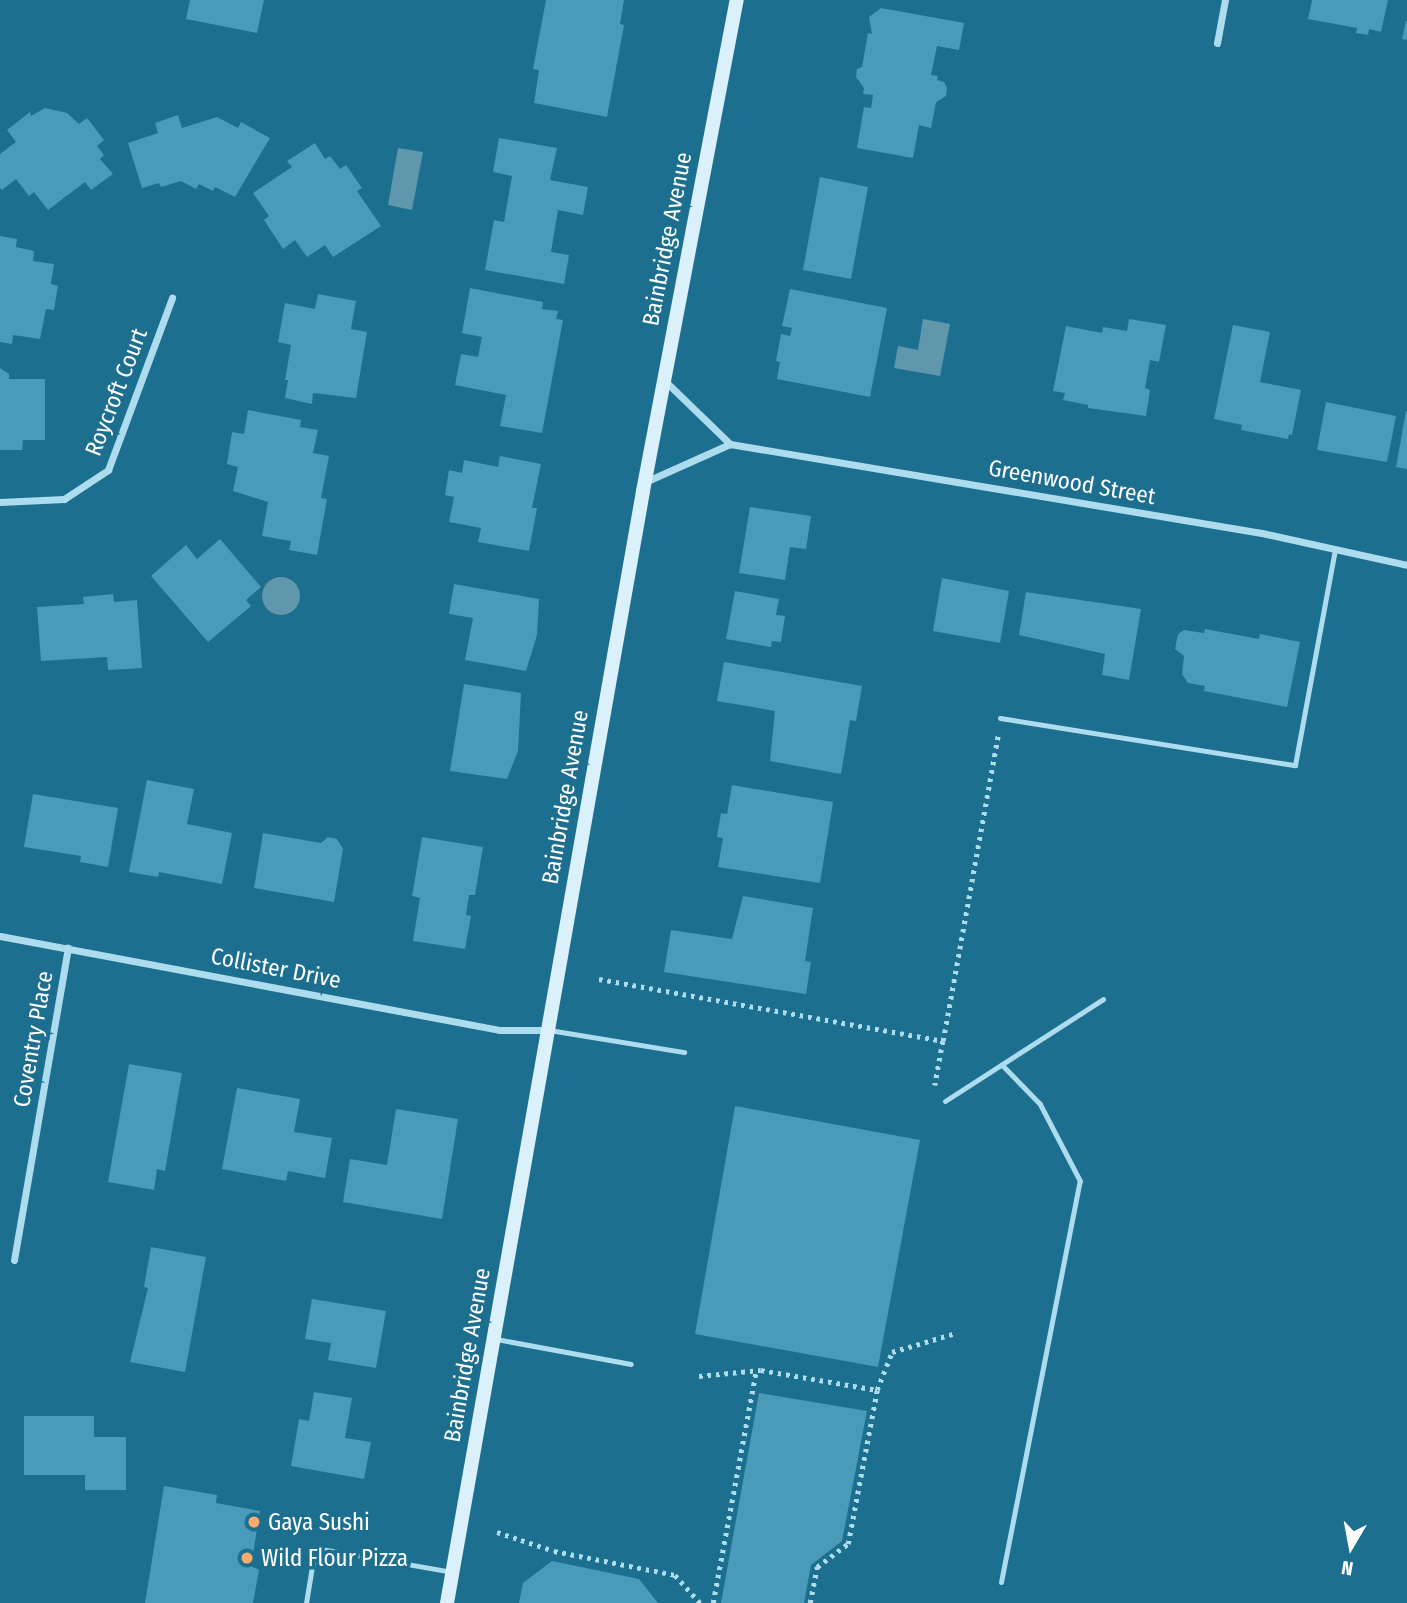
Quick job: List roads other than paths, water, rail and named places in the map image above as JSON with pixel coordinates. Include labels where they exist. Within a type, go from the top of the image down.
[{"type":"street","name":"Bainbridge Avenue","points":[[447,1603],[546,1030],[663,380],[737,0]]},
{"type":"street","points":[[1217,43],[1225,0]]},
{"type":"street","name":"Roycroft Court","points":[[0,502],[64,499],[108,470],[172,298]]},
{"type":"street","points":[[645,483],[730,444],[663,380]]},
{"type":"street","name":"Greenwood Street","points":[[730,444],[1248,531],[1407,565]]},
{"type":"street","name":"Collister Drive","points":[[0,936],[500,1030],[546,1030]]},
{"type":"street","name":"Coventry Place","points":[[14,1260],[68,948]]},
{"type":"lane","points":[[1000,718],[1295,765],[1335,549]]},
{"type":"lane","points":[[945,1101],[1103,999]]},
{"type":"lane","points":[[546,1030],[684,1052]]},
{"type":"lane","points":[[1002,1065],[1040,1104],[1080,1181],[1002,1582]]},
{"type":"lane","points":[[493,1339],[631,1364]]},
{"type":"lane","points":[[306,1603],[315,1548],[452,1572]]},
{"type":"water","points":[[398,148],[423,152],[412,210],[388,205]]},
{"type":"water","points":[[923,319],[950,324],[940,376],[894,368],[898,346],[918,350]]},
{"type":"water","points":[[281,577],[294,583],[300,596],[294,609],[281,615],[268,609],[262,596],[268,583]]},
{"type":"place","name":"Gaya Sushi","points":[[254,1522]]},
{"type":"place","name":"Wild Flour Pizza","points":[[247,1558]]}]
